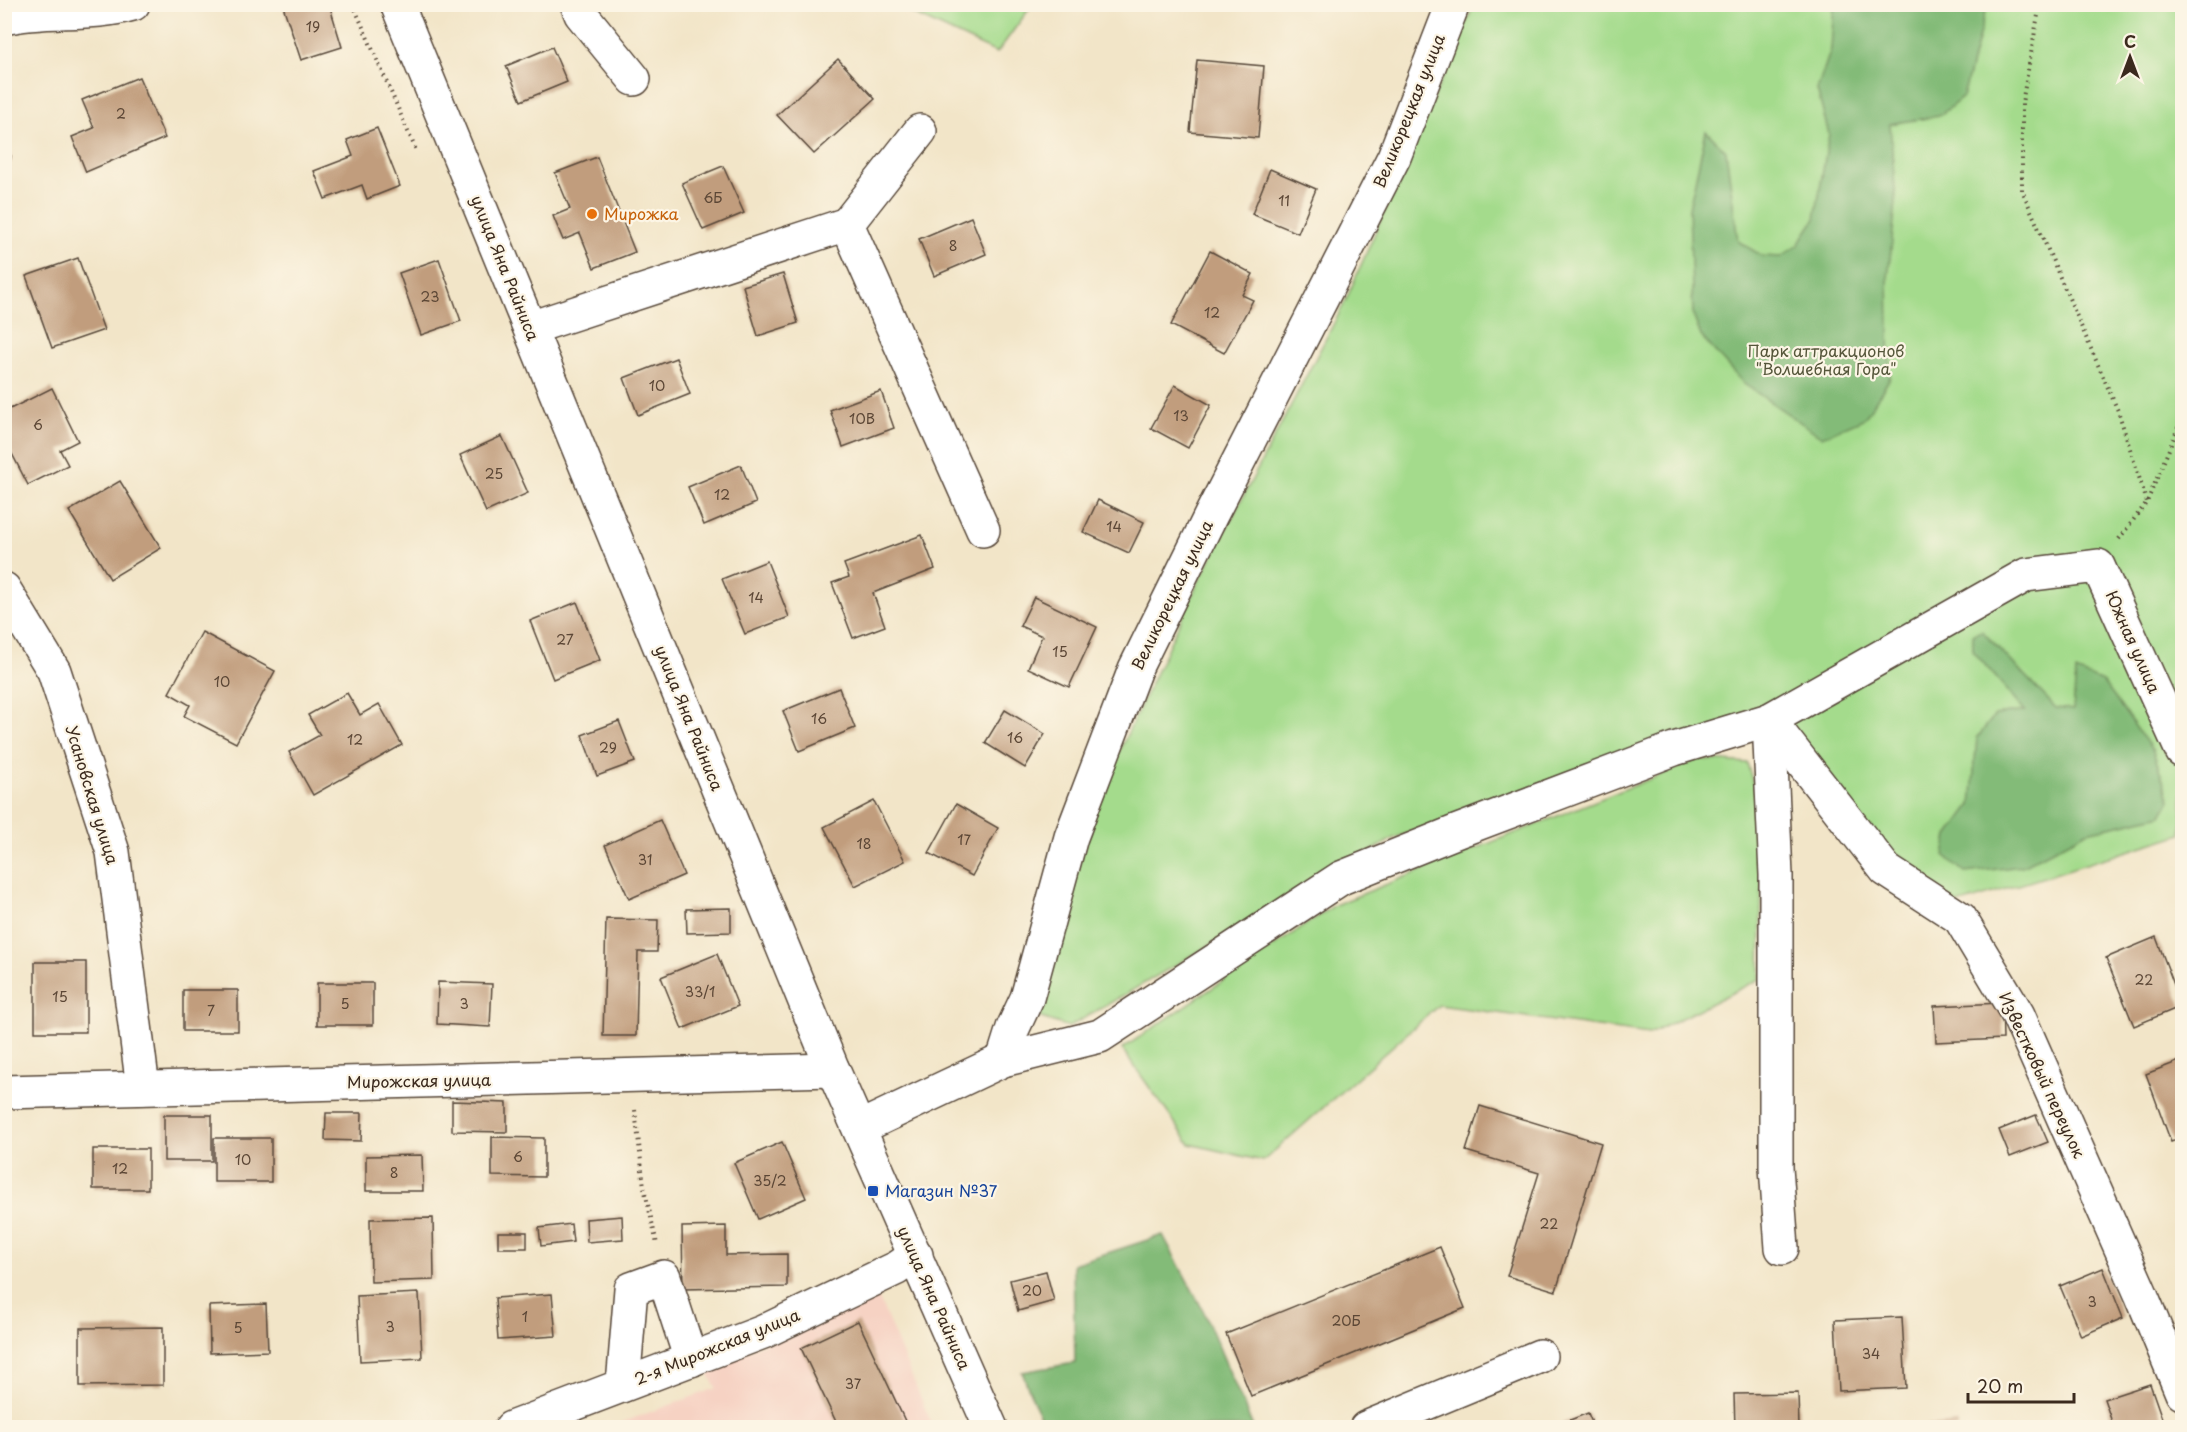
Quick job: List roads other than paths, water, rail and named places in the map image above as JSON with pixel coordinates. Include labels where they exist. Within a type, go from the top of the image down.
[{"type":"street","points":[[5,15],[86,12],[133,4]]},
{"type":"street","name":"улица Яна Райниса","points":[[397,4],[833,1070],[991,1428]]},
{"type":"street","points":[[577,4],[581,14],[634,79]]},
{"type":"street","name":"Великорецкая улица","points":[[1003,1060],[1013,1028],[1027,998],[1071,837],[1135,669],[1394,157],[1453,4]]},
{"type":"street","points":[[530,328],[848,224],[920,131]]},
{"type":"street","points":[[848,224],[983,530]]},
{"type":"street","name":"Южная улица","points":[[1769,720],[2026,575],[2098,566],[2182,751]]},
{"type":"street","name":"Усановская улица","points":[[4,589],[54,671],[113,852],[142,1088]]},
{"type":"street","points":[[859,1128],[1003,1060],[1100,1036],[1341,878],[1674,749],[1769,720],[1776,874],[1776,1167],[1782,1248]]},
{"type":"street","name":"Известковый переулок","points":[[1769,720],[1886,870],[1960,918],[2018,1015],[2137,1283],[2182,1393]]},
{"type":"street","name":"Мирожская улица","points":[[4,1092],[833,1070]]},
{"type":"street","name":"2-я Мирожская улица","points":[[511,1428],[763,1332],[897,1268],[916,1255]]},
{"type":"street","points":[[624,1385],[631,1289],[664,1277],[691,1360]]},
{"type":"street","points":[[1366,1428],[1540,1356]]},
{"type":"place","name":"Мирожка","points":[[592,214]]},
{"type":"place","name":"Магазин №37","points":[[873,1191]]},
{"type":"park label","name":"Парк аттракционов \"Волшебная Гора\"","points":[[1826,360]]}]
